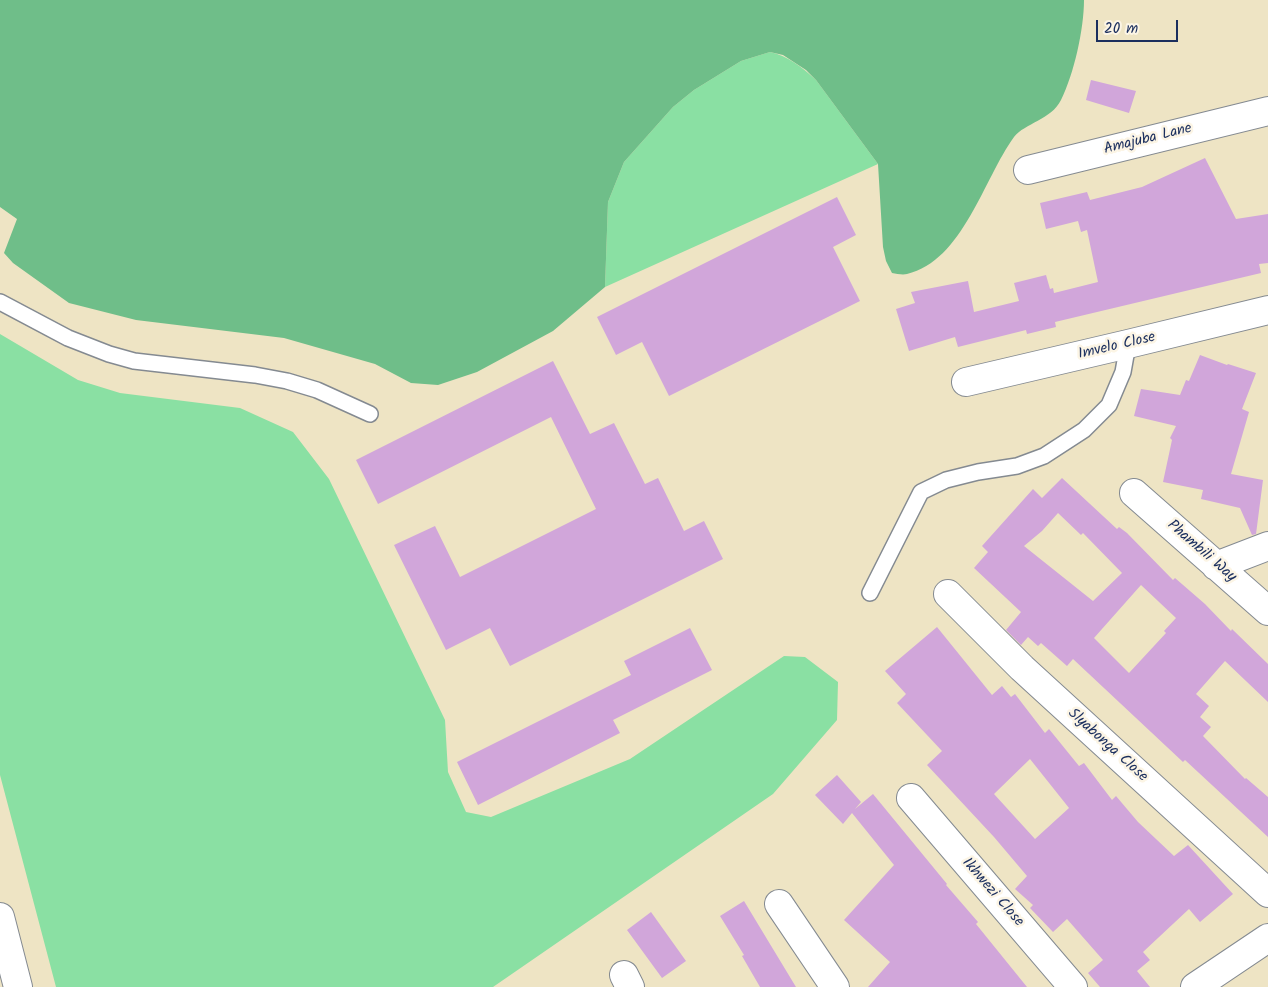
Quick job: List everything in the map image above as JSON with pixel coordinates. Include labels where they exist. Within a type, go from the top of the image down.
[{"type":"street","name":"Amajuba Lane","points":[[1028,170],[1268,111]]},
{"type":"street","name":"Imvelo Close","points":[[966,382],[1268,310]]},
{"type":"street","name":"Phambili Way","points":[[1134,493],[1268,611]]},
{"type":"street","points":[[1216,566],[1268,546]]},
{"type":"street","name":"Slyabonga Close","points":[[948,594],[1022,668],[1268,894]]},
{"type":"street","name":"Ikhwezi Close","points":[[911,798],[1073,987]]},
{"type":"street","points":[[779,904],[835,987]]},
{"type":"street","points":[[0,917],[18,987]]},
{"type":"street","points":[[1195,987],[1268,938]]},
{"type":"lane","points":[[0,302],[68,338],[108,354],[134,361],[255,375],[287,381],[317,390],[370,414]]},
{"type":"lane","points":[[870,593],[921,492],[946,480],[978,472],[1017,466],[1044,456],[1084,430],[1109,405],[1123,372],[1128,344]]},
{"type":"green space","points":[[0,0],[1084,0],[1084,12],[1070,77],[1057,107],[1014,137],[958,236],[943,253],[926,266],[907,274],[892,273],[886,261],[883,247],[878,164],[816,80],[806,70],[783,55],[770,52],[741,61],[694,90],[673,107],[624,162],[608,202],[605,287],[553,331],[477,372],[438,385],[411,383],[375,364],[284,338],[136,320],[69,303],[13,263],[4,253],[17,219],[0,207]]},
{"type":"green space","points":[[770,52],[783,56],[816,80],[878,164],[605,287],[608,202],[624,162],[673,107],[694,90],[741,61]]},
{"type":"green space","points":[[0,334],[78,380],[120,393],[240,408],[293,432],[329,479],[445,720],[448,772],[466,812],[491,817],[630,759],[784,656],[805,657],[838,682],[837,720],[773,794],[493,987],[56,987],[0,775]]},
{"type":"building","points":[[1091,80],[1136,91],[1129,113],[1086,100]]},
{"type":"building","points":[[1205,158],[1236,219],[1268,214],[1268,263],[1259,264],[1261,273],[1055,322],[1056,327],[1027,334],[1026,330],[958,347],[955,337],[909,351],[896,309],[915,303],[911,292],[968,281],[974,312],[1019,301],[1014,283],[1046,275],[1050,289],[1053,288],[1054,293],[1098,282],[1087,230],[1081,232],[1078,221],[1046,229],[1040,203],[1087,192],[1090,200],[1142,187]]},
{"type":"building","points":[[837,197],[856,235],[833,247],[860,301],[669,396],[642,342],[616,355],[597,317]]},
{"type":"building","points":[[1200,355],[1256,373],[1242,409],[1249,412],[1231,474],[1263,480],[1256,534],[1252,535],[1240,508],[1201,499],[1203,490],[1163,482],[1172,440],[1170,438],[1176,426],[1134,416],[1141,389],[1180,395],[1186,380],[1189,381]]},
{"type":"building","points":[[553,361],[590,434],[614,423],[645,484],[658,478],[684,531],[704,521],[723,559],[510,666],[490,628],[446,650],[394,545],[435,526],[460,577],[596,509],[551,417],[378,504],[356,460]]},
{"type":"building","points":[[1062,478],[1117,529],[1119,527],[1127,533],[1173,580],[1175,578],[1205,604],[1231,631],[1232,629],[1268,664],[1268,702],[1225,661],[1196,694],[1209,706],[1200,717],[1211,727],[1203,736],[1245,779],[1268,797],[1268,837],[1185,760],[1183,762],[1073,659],[1067,666],[1041,643],[1038,646],[1028,637],[1021,645],[1006,630],[1021,612],[974,568],[988,552],[982,546],[1033,489],[1042,498]],"holes":[[[1058,513],[1081,535],[1083,533],[1122,573],[1093,601],[1024,546],[1042,531]],[[1141,585],[1176,618],[1164,631],[1166,633],[1129,673],[1094,638]]]},
{"type":"building","points":[[937,627],[992,695],[1002,686],[1011,697],[1015,694],[1045,733],[1049,729],[1079,766],[1084,763],[1112,800],[1116,796],[1138,822],[1174,856],[1188,845],[1233,894],[1200,922],[1189,909],[1143,952],[1150,960],[1137,971],[1150,987],[1100,987],[1088,973],[1103,960],[1067,919],[1053,932],[1030,908],[1033,905],[1015,889],[1027,876],[994,837],[927,765],[942,751],[897,703],[906,694],[885,671]],"holes":[[[1030,759],[1069,808],[1035,839],[994,794]]]},
{"type":"building","points":[[690,628],[712,670],[613,720],[620,733],[478,805],[457,762],[631,675],[624,661]]},
{"type":"building","points":[[837,775],[861,802],[855,809],[873,794],[978,922],[976,924],[1027,987],[868,987],[890,962],[844,920],[894,865],[852,813],[843,824],[815,795]]},
{"type":"building","points":[[744,901],[796,987],[760,987],[742,956],[744,955],[720,916]]},
{"type":"building","points":[[651,912],[686,961],[662,978],[627,930]]}]
